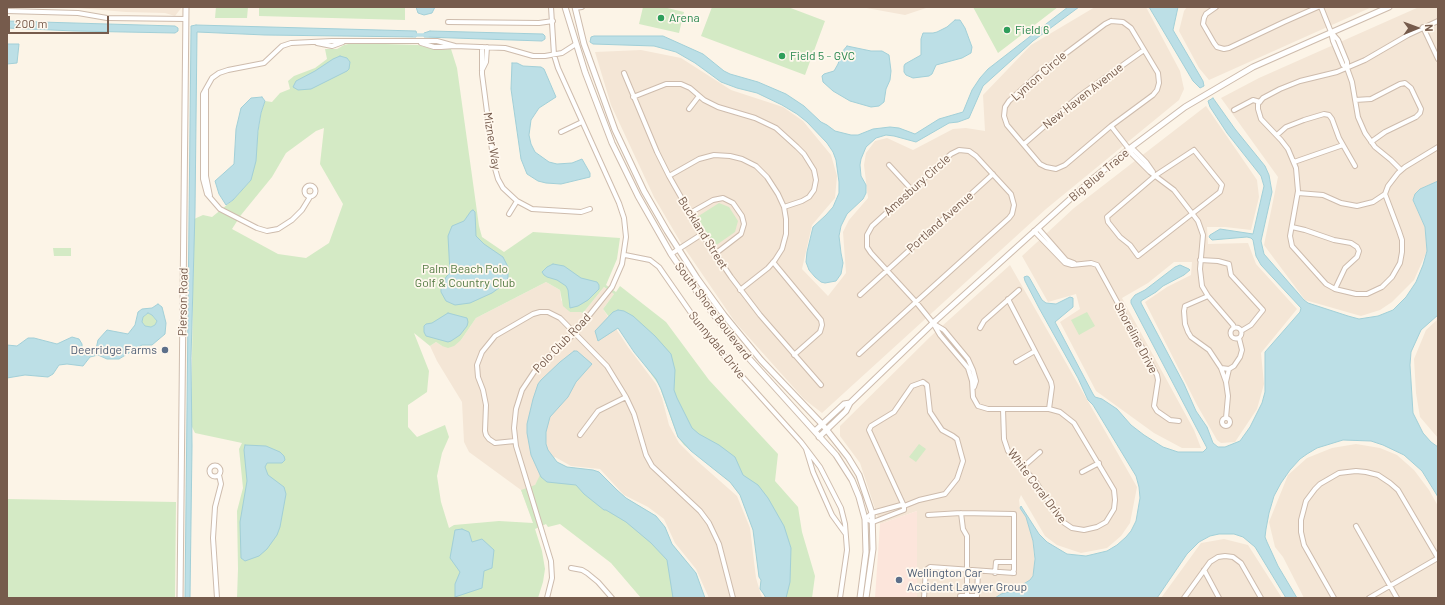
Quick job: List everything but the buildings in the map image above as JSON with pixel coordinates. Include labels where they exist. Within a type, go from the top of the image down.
[{"type":"street","name":"Pierson Road","points":[[180,598],[186,7]]},
{"type":"street","name":"Polo Club Road","points":[[547,598],[552,578],[551,561],[515,441],[514,428],[516,409],[526,382],[540,364],[575,333],[612,287],[620,270],[624,255],[626,237],[622,212],[558,68],[554,55],[551,7]]},
{"type":"street","name":"South Shore Boulevard","points":[[565,7],[576,44],[612,143],[638,196],[671,254],[704,302],[736,344],[815,431],[836,455],[848,472],[859,497],[865,519],[866,552],[860,598]]},
{"type":"street","points":[[568,17],[574,7],[582,7]]},
{"type":"street","name":"South Shore Boulevard","points":[[574,7],[586,50],[619,138],[644,191],[679,250],[710,296],[742,338],[822,424],[854,466],[863,485],[872,513],[873,522],[872,549],[866,598]]},
{"type":"street","points":[[1216,7],[1206,14],[1203,24],[1217,47],[1224,49],[1319,7],[1331,32],[1343,65],[1347,68],[1354,88],[1356,109],[1361,126],[1371,142],[1401,170]]},
{"type":"street","name":"Big Blue Trace","points":[[819,436],[846,412],[850,403],[933,324],[1089,182],[1129,149],[1185,107],[1253,67],[1389,7]]},
{"type":"street","points":[[7,11],[78,13],[107,18],[186,19]]},
{"type":"street","points":[[448,22],[539,24],[553,21]]},
{"type":"street","name":"Lynton Circle","points":[[1114,21],[1123,22],[1129,26],[1144,50],[1158,73],[1158,87],[1153,95],[1111,126],[1065,165],[1056,169],[1042,165],[1006,123],[1004,114],[1005,107],[1009,101],[1059,58],[1105,24],[1114,21]]},
{"type":"street","points":[[1385,194],[1402,240],[1401,257],[1397,269],[1392,277],[1382,287],[1367,294],[1356,294],[1335,289],[1322,280],[1293,248],[1290,238],[1298,193],[1298,176],[1288,149],[1277,135],[1259,117],[1258,109],[1260,102],[1265,97],[1290,85],[1329,75],[1347,68],[1375,55],[1423,27],[1438,21]]},
{"type":"street","points":[[1423,27],[1438,59]]},
{"type":"street","points":[[310,197],[302,210],[292,220],[281,228],[267,231],[257,228],[220,209],[205,190],[203,179],[203,94],[210,80],[219,73],[264,63],[284,45],[294,42],[437,41],[455,46],[508,48],[530,56],[554,55],[562,53],[576,44]]},
{"type":"street","name":"Mizner Way","points":[[485,47],[486,62],[482,70],[496,172],[504,188],[517,201],[526,207],[538,210],[581,212],[590,209]]},
{"type":"street","name":"New Haven Avenue","points":[[1024,144],[1078,97],[1144,50]]},
{"type":"street","name":"Buckland Street","points":[[624,73],[632,97],[647,131],[669,176],[702,234],[740,290],[821,385]]},
{"type":"street","points":[[632,97],[672,83],[686,86],[699,96],[722,109],[755,118],[770,125],[804,154],[816,175],[815,188],[811,195],[805,200],[784,207]]},
{"type":"street","points":[[1355,100],[1375,97],[1400,84],[1405,83],[1411,88],[1421,108],[1418,115],[1385,132],[1371,142]]},
{"type":"street","points":[[689,109],[699,96]]},
{"type":"street","points":[[1234,110],[1253,100],[1260,102]]},
{"type":"street","points":[[1277,135],[1295,123],[1327,114],[1332,118],[1342,145],[1355,166]]},
{"type":"street","points":[[561,132],[582,122]]},
{"type":"street","points":[[1111,126],[1129,149],[1134,150],[1156,175],[1174,190],[1198,221],[1202,230],[1203,238],[1200,260],[1201,281],[1208,296],[1234,328]]},
{"type":"street","points":[[1294,162],[1342,145]]},
{"type":"street","points":[[1298,193],[1323,195],[1341,203],[1357,206],[1373,202],[1385,194],[1393,179],[1401,170],[1438,147]]},
{"type":"street","name":"Amesbury Circle","points":[[916,302],[1012,214],[1014,205],[1012,196],[973,153],[966,150],[959,150],[951,154],[872,226],[867,235],[866,242],[868,249],[916,302],[933,324]]},
{"type":"street","points":[[1194,150],[1222,185],[1222,188],[1220,192],[1192,213],[1138,256],[1130,245],[1120,237],[1108,222],[1107,217],[1156,175],[1194,150]]},
{"type":"street","points":[[669,176],[692,162],[707,157],[722,155],[735,157],[749,162],[762,171],[778,194],[784,207],[786,219],[786,234],[782,249],[774,262],[765,271],[740,290]]},
{"type":"street","points":[[889,165],[912,190]]},
{"type":"street","name":"Portland Avenue","points":[[860,295],[993,174]]},
{"type":"street","points":[[690,214],[713,200],[723,198],[733,204],[742,216],[744,227],[741,234],[715,254]]},
{"type":"street","points":[[509,214],[517,201]]},
{"type":"street","points":[[1292,228],[1305,230],[1334,240],[1351,243],[1357,247],[1357,257],[1345,268],[1335,289]]},
{"type":"street","name":"Shoreline Drive","points":[[1036,230],[1062,262],[1068,264],[1091,263],[1097,265],[1157,375],[1158,380],[1154,406],[1157,411],[1170,420],[1179,421]]},
{"type":"street","points":[[671,254],[702,234]]},
{"type":"street","name":"Sunnydale Drive","points":[[624,255],[650,260],[659,267],[723,355],[805,447],[820,467],[841,508],[845,524],[847,550],[840,598]]},
{"type":"street","points":[[1200,260],[1218,261],[1229,264],[1231,275],[1263,310],[1251,326],[1241,330],[1239,328],[1234,328]]},
{"type":"street","points":[[774,262],[820,320],[822,325],[820,332],[794,355]]},
{"type":"street","points":[[980,328],[984,321],[1019,290]]},
{"type":"street","points":[[1208,296],[1185,306],[1185,324],[1191,337],[1209,350],[1221,368],[1226,382],[1228,400],[1226,418]]},
{"type":"street","points":[[1008,299],[1052,384],[1049,409]]},
{"type":"street","points":[[859,354],[916,302]]},
{"type":"street","points":[[515,441],[495,443],[486,436],[486,405],[477,373],[477,364],[480,356],[495,336],[538,312],[548,312],[556,315],[602,359],[616,379],[634,414],[646,455],[652,466],[700,511],[713,530],[720,544],[733,598]]},
{"type":"street","name":"White Coral Drive","points":[[933,324],[944,330],[968,359],[974,370],[976,381],[973,392],[975,402],[981,407],[988,409],[1004,409],[1049,409],[1060,412],[1074,423],[1114,490],[1115,504],[1112,514],[1106,522],[1087,530],[1074,529],[1064,523],[1057,516],[1041,488],[1011,455],[1005,444],[1004,409]]},
{"type":"street","points":[[1234,328],[1231,331],[1231,336],[1234,338],[1239,338]]},
{"type":"street","points":[[1221,368],[1229,369],[1234,366],[1241,355],[1242,346],[1239,338],[1241,335],[1241,330]]},
{"type":"street","points":[[1016,362],[1035,351]]},
{"type":"street","points":[[1226,382],[1229,369]]},
{"type":"street","points":[[904,506],[902,505],[872,513],[865,519],[873,522],[904,510],[904,506],[869,430],[871,426],[894,412],[912,386],[923,382],[927,385],[929,410],[931,414],[942,430],[957,439],[963,461],[957,480],[945,494],[919,500],[904,506]]},
{"type":"street","points":[[580,435],[598,411],[626,397]]},
{"type":"street","name":"Big Blue Trace","points":[[815,431],[844,404],[850,403]]},
{"type":"street","name":"Sunnydale Drive","points":[[805,447],[813,472],[832,515],[845,534]]},
{"type":"street","points":[[1023,468],[1040,452]]},
{"type":"street","points":[[1082,472],[1099,463]]},
{"type":"street","points":[[1334,598],[1307,552],[1302,539],[1300,527],[1303,508],[1310,495],[1320,484],[1332,476],[1346,471],[1366,472],[1378,476],[1390,483],[1402,496],[1438,558],[1369,598]]},
{"type":"street","points":[[217,598],[213,538],[215,507],[221,484],[219,475]]},
{"type":"street","points":[[924,598],[926,570],[928,568],[995,573],[1013,573],[1014,570],[1014,514],[961,513],[928,515]]},
{"type":"street","points":[[961,513],[963,529],[967,536],[967,596]]},
{"type":"street","points":[[1356,526],[1398,598]]},
{"type":"street","points":[[1184,598],[1210,562],[1216,558],[1226,556],[1233,557],[1241,563],[1261,598]]},
{"type":"street","points":[[995,573],[996,562],[1014,562]]},
{"type":"street","points":[[571,568],[582,570],[587,573],[598,582],[612,598]]},
{"type":"street","points":[[1204,570],[1219,598]]},
{"type":"street","points":[[960,596],[977,596],[978,571]]},
{"type":"shaded area","points":[[66,7],[182,7],[175,16],[165,13],[126,12]]},
{"type":"shaded area","points":[[861,7],[929,7],[905,15]]},
{"type":"shaded area","points":[[1095,7],[1146,7],[1180,71],[1184,89],[1179,100],[1046,209],[822,413],[804,399],[735,322],[681,243],[654,197],[611,105],[595,52],[641,50],[681,58],[731,90],[783,107],[803,121],[831,155],[837,176],[835,198],[812,225],[802,269],[828,296],[846,273],[843,232],[849,220],[868,198],[864,165],[866,153],[875,141],[887,138],[913,150],[953,129],[966,128],[985,131],[983,95],[1031,45]]},
{"type":"shaded area","points":[[1187,7],[1372,7],[1209,80],[1199,68],[1179,31],[1184,11]]},
{"type":"shaded area","points":[[1419,7],[1438,7],[1438,181],[1420,189],[1415,194],[1413,200],[1425,227],[1427,251],[1414,280],[1392,302],[1380,310],[1361,316],[1305,300],[1264,245],[1278,177],[1221,98],[1259,78]]},
{"type":"shaded area","points":[[1206,106],[1257,180],[1259,197],[1251,230],[1225,227],[1207,227],[1208,244],[1248,243],[1256,264],[1297,309],[1261,353],[1264,384],[1257,409],[1235,442],[1221,443],[1217,440],[1197,405],[1145,302],[1167,287],[1191,275],[1192,262],[1174,262],[1148,283],[1122,298],[1194,430],[1201,448],[1182,448],[1154,433],[1096,391],[1060,322],[1080,309],[1076,294],[1048,302],[1022,256],[1074,208]]},
{"type":"shaded area","points":[[1010,265],[1137,487],[1130,523],[1121,536],[1107,548],[1081,553],[1057,545],[1045,536],[1021,495],[1019,500],[1020,508],[1026,517],[1033,541],[1035,571],[1031,580],[1012,591],[1001,594],[995,598],[917,598],[917,511],[880,524],[860,463],[840,436],[840,426],[931,336]]},
{"type":"shaded area","points":[[546,282],[560,290],[561,300],[570,312],[583,313],[604,287],[614,294],[603,309],[628,347],[656,384],[662,398],[669,425],[679,443],[737,496],[750,528],[756,578],[763,598],[709,598],[696,569],[675,543],[664,519],[648,507],[624,495],[600,469],[571,466],[555,457],[535,485],[534,524],[521,490],[469,452],[464,442],[462,402],[437,361],[430,346],[436,342],[442,346],[461,340],[476,318]]},
{"type":"shaded area","points":[[1438,319],[1438,438],[1420,417],[1416,393],[1414,359],[1426,330]]},
{"type":"shaded area","points":[[1356,444],[1380,448],[1397,455],[1414,470],[1429,490],[1438,506],[1438,598],[1304,598],[1283,557],[1275,547],[1269,522],[1288,475],[1307,458],[1332,448]]},
{"type":"shaded area","points":[[917,511],[917,598],[875,598],[880,524]]},
{"type":"shaded area","points":[[1224,539],[1248,545],[1282,598],[1161,598],[1201,543]]},
{"type":"green space","points":[[216,7],[248,7],[247,18],[215,18]]},
{"type":"green space","points":[[259,7],[405,7],[405,20],[259,16]]},
{"type":"green space","name":"Arena","points":[[643,7],[663,7],[684,12],[679,33],[639,24]]},
{"type":"green space","name":"Field 5 - GVC","points":[[712,7],[788,7],[825,21],[805,75],[701,36]]},
{"type":"green space","name":"Field 6","points":[[973,7],[1058,7],[998,53]]},
{"type":"green space","name":"Palm Beach Polo Golf & Country Club","points":[[353,43],[418,45],[436,50],[451,49],[457,68],[479,226],[482,237],[504,252],[533,232],[620,238],[617,259],[606,285],[616,292],[620,286],[666,322],[709,380],[778,454],[775,481],[798,507],[802,532],[815,576],[812,598],[766,598],[760,589],[761,580],[759,577],[753,530],[740,495],[730,482],[684,445],[678,437],[659,385],[618,328],[598,341],[595,331],[609,317],[603,309],[614,294],[604,287],[583,313],[570,312],[563,306],[560,290],[546,282],[476,318],[461,340],[454,346],[448,348],[436,342],[430,346],[414,333],[429,371],[427,392],[408,405],[408,427],[417,437],[445,425],[449,437],[442,453],[437,476],[441,502],[449,528],[454,525],[499,521],[533,523],[521,490],[535,485],[552,457],[557,462],[567,467],[599,472],[626,498],[656,516],[665,527],[672,544],[696,573],[705,598],[641,598],[611,563],[560,524],[548,527],[546,524],[535,529],[542,551],[545,569],[538,598],[237,598],[237,511],[243,488],[239,449],[242,443],[195,433],[191,425],[194,219],[203,215],[212,217],[233,200],[251,180],[261,113],[265,101],[272,102],[280,93],[290,89],[288,81],[294,76],[315,68],[327,59],[325,49],[337,49],[344,45]],"holes":[[[324,128],[320,164],[343,204],[329,243],[306,258],[278,254],[232,229],[241,215],[272,177],[286,153],[316,131]]]},
{"type":"green space","points":[[719,203],[729,207],[738,221],[735,232],[715,246],[697,217]]},
{"type":"green space","points":[[53,248],[71,248],[71,256],[54,256]]},
{"type":"green space","points":[[1087,312],[1095,326],[1079,335],[1071,320]]},
{"type":"green space","points":[[148,313],[157,321],[155,325],[151,327],[145,326],[142,322],[143,317]]},
{"type":"green space","points":[[919,444],[926,449],[916,462],[909,457]]},
{"type":"green space","points":[[7,499],[176,502],[175,598],[7,598]]},
{"type":"water","points":[[416,7],[435,7],[432,13],[424,15],[418,13]]},
{"type":"water","points":[[1068,7],[1079,7],[1033,41],[983,86],[969,118],[958,122],[949,123],[916,142],[886,135],[876,138],[866,147],[860,165],[861,176],[866,185],[866,193],[863,199],[847,214],[841,226],[839,236],[843,263],[841,274],[836,281],[825,283],[821,282],[809,270],[806,262],[807,252],[813,227],[833,207],[839,193],[839,182],[836,160],[833,152],[827,143],[807,122],[782,105],[757,93],[721,82],[695,63],[676,52],[654,46],[593,44],[590,42],[591,37],[594,36],[663,36],[703,54],[730,74],[758,82],[786,94],[804,106],[821,122],[835,131],[858,135],[873,129],[890,127],[899,128],[915,134],[939,119],[963,112],[972,90],[988,69]]},
{"type":"water","points":[[1149,7],[1178,7],[1173,30],[1203,81],[1204,86],[1200,88],[1193,81]]},
{"type":"water","points":[[955,20],[960,20],[965,28],[972,47],[971,53],[962,58],[936,65],[932,74],[929,76],[913,78],[906,75],[904,72],[905,64],[921,55],[921,39],[923,33],[937,32],[947,27]]},
{"type":"water","points":[[7,21],[175,26],[178,28],[178,31],[175,33],[7,28]]},
{"type":"water","points":[[191,26],[416,31],[417,35],[416,37],[265,35],[197,32],[195,211],[191,358],[192,446],[190,598],[185,598]]},
{"type":"water","points":[[430,31],[543,34],[545,39],[542,41],[424,37],[424,33]]},
{"type":"water","points":[[7,44],[19,44],[17,63],[7,64]]},
{"type":"water","points":[[847,46],[871,51],[882,51],[889,55],[891,71],[890,80],[886,89],[884,102],[879,106],[871,107],[850,101],[833,91],[823,82],[822,76],[834,71],[842,52]]},
{"type":"water","points":[[340,56],[347,58],[350,62],[349,69],[347,71],[311,89],[298,90],[293,87],[296,81]]},
{"type":"water","points":[[512,63],[517,63],[523,66],[541,67],[544,69],[556,97],[539,108],[531,120],[529,135],[535,152],[549,162],[557,164],[572,163],[582,159],[590,173],[590,177],[561,184],[538,181],[527,174],[521,159],[511,89]]},
{"type":"water","points":[[262,97],[265,101],[261,113],[256,161],[251,180],[233,200],[226,205],[219,194],[215,181],[234,164],[236,129],[241,108],[251,98]]},
{"type":"water","points":[[1213,98],[1235,129],[1265,166],[1269,175],[1272,192],[1261,241],[1264,254],[1308,303],[1359,319],[1378,316],[1393,310],[1406,297],[1416,282],[1427,251],[1425,227],[1413,200],[1415,194],[1420,189],[1438,181],[1438,315],[1421,330],[1411,352],[1410,365],[1413,413],[1423,433],[1438,447],[1438,497],[1422,471],[1404,455],[1371,441],[1343,440],[1317,448],[1300,459],[1281,483],[1274,496],[1269,513],[1265,537],[1278,566],[1297,598],[1286,598],[1255,547],[1243,537],[1234,534],[1219,534],[1210,536],[1199,542],[1187,554],[1157,598],[995,598],[1001,594],[1012,591],[1030,580],[1033,576],[1035,559],[1033,541],[1026,517],[1020,508],[1021,506],[1039,534],[1047,542],[1067,554],[1086,556],[1107,551],[1126,537],[1136,521],[1140,498],[1136,476],[1093,405],[1088,400],[1078,378],[1039,308],[1024,277],[1029,277],[1042,300],[1046,303],[1056,304],[1070,297],[1073,298],[1073,307],[1055,322],[1093,394],[1095,397],[1102,399],[1117,409],[1131,425],[1163,447],[1178,452],[1203,452],[1207,448],[1131,303],[1131,300],[1135,295],[1145,290],[1175,267],[1180,265],[1190,270],[1184,275],[1163,286],[1141,301],[1141,303],[1184,384],[1196,411],[1207,427],[1213,443],[1218,447],[1225,447],[1240,441],[1250,427],[1262,403],[1265,392],[1265,352],[1300,312],[1301,308],[1261,265],[1256,256],[1253,240],[1251,238],[1247,237],[1212,240],[1209,237],[1220,229],[1253,234],[1264,186],[1261,176],[1227,133],[1210,107],[1208,101]]},
{"type":"water","points":[[473,210],[475,212],[476,236],[484,244],[503,257],[508,267],[508,278],[503,285],[492,293],[470,303],[455,305],[446,301],[441,292],[446,277],[450,273],[448,236],[452,226],[464,221]]},
{"type":"water","points":[[553,264],[564,266],[581,278],[597,282],[599,289],[588,300],[578,306],[570,308],[568,290],[566,286],[557,280],[547,277],[542,272]]},
{"type":"water","points":[[158,304],[162,307],[166,323],[165,334],[152,345],[142,345],[119,359],[107,359],[98,355],[90,357],[83,366],[67,364],[59,365],[53,374],[48,377],[25,375],[7,378],[7,345],[17,346],[28,338],[34,338],[57,344],[72,337],[79,339],[82,344],[82,351],[86,353],[96,349],[98,340],[107,330],[128,334],[135,325],[138,312],[142,309],[152,308]],"holes":[[[148,313],[157,321],[155,325],[151,327],[145,326],[142,322],[143,317]]]},
{"type":"water","points":[[618,310],[624,311],[633,316],[655,336],[671,354],[675,370],[674,390],[692,428],[735,457],[743,475],[758,485],[768,498],[784,526],[791,548],[790,582],[786,598],[766,598],[760,589],[761,580],[759,577],[753,530],[740,495],[730,482],[691,451],[678,437],[656,379],[634,352],[618,328],[598,341],[595,331],[613,312]]},
{"type":"water","points":[[448,313],[467,318],[467,326],[460,335],[448,342],[426,336],[424,326]]},
{"type":"water","points":[[574,351],[577,351],[592,364],[576,382],[568,397],[550,417],[546,432],[546,444],[548,450],[557,462],[567,467],[599,472],[626,498],[656,516],[665,527],[672,544],[696,573],[705,598],[673,598],[667,560],[651,543],[626,522],[604,510],[584,494],[576,485],[547,482],[541,477],[531,455],[527,433],[527,424],[533,399],[538,384],[541,380]]},
{"type":"water","points":[[245,445],[266,446],[280,452],[284,456],[285,460],[282,463],[267,463],[265,467],[268,475],[284,487],[286,494],[280,527],[277,535],[267,549],[259,556],[245,561],[241,558],[240,522],[247,481],[244,450]]},
{"type":"water","points":[[462,529],[469,532],[472,542],[482,539],[494,550],[492,568],[484,571],[482,588],[455,597],[455,584],[460,572],[450,558],[455,530]]},
{"type":"waterway","points":[[414,35],[428,35]]},
{"type":"place","name":"Arena","points":[[661,18]]},
{"type":"place","name":"Field 6","points":[[1007,30]]},
{"type":"place","name":"Field 5 - GVC","points":[[782,56]]},
{"type":"place","name":"Deerridge Farms","points":[[165,350]]},
{"type":"place","name":"Wellington Car Accident Lawyer Group","points":[[899,580]]}]
